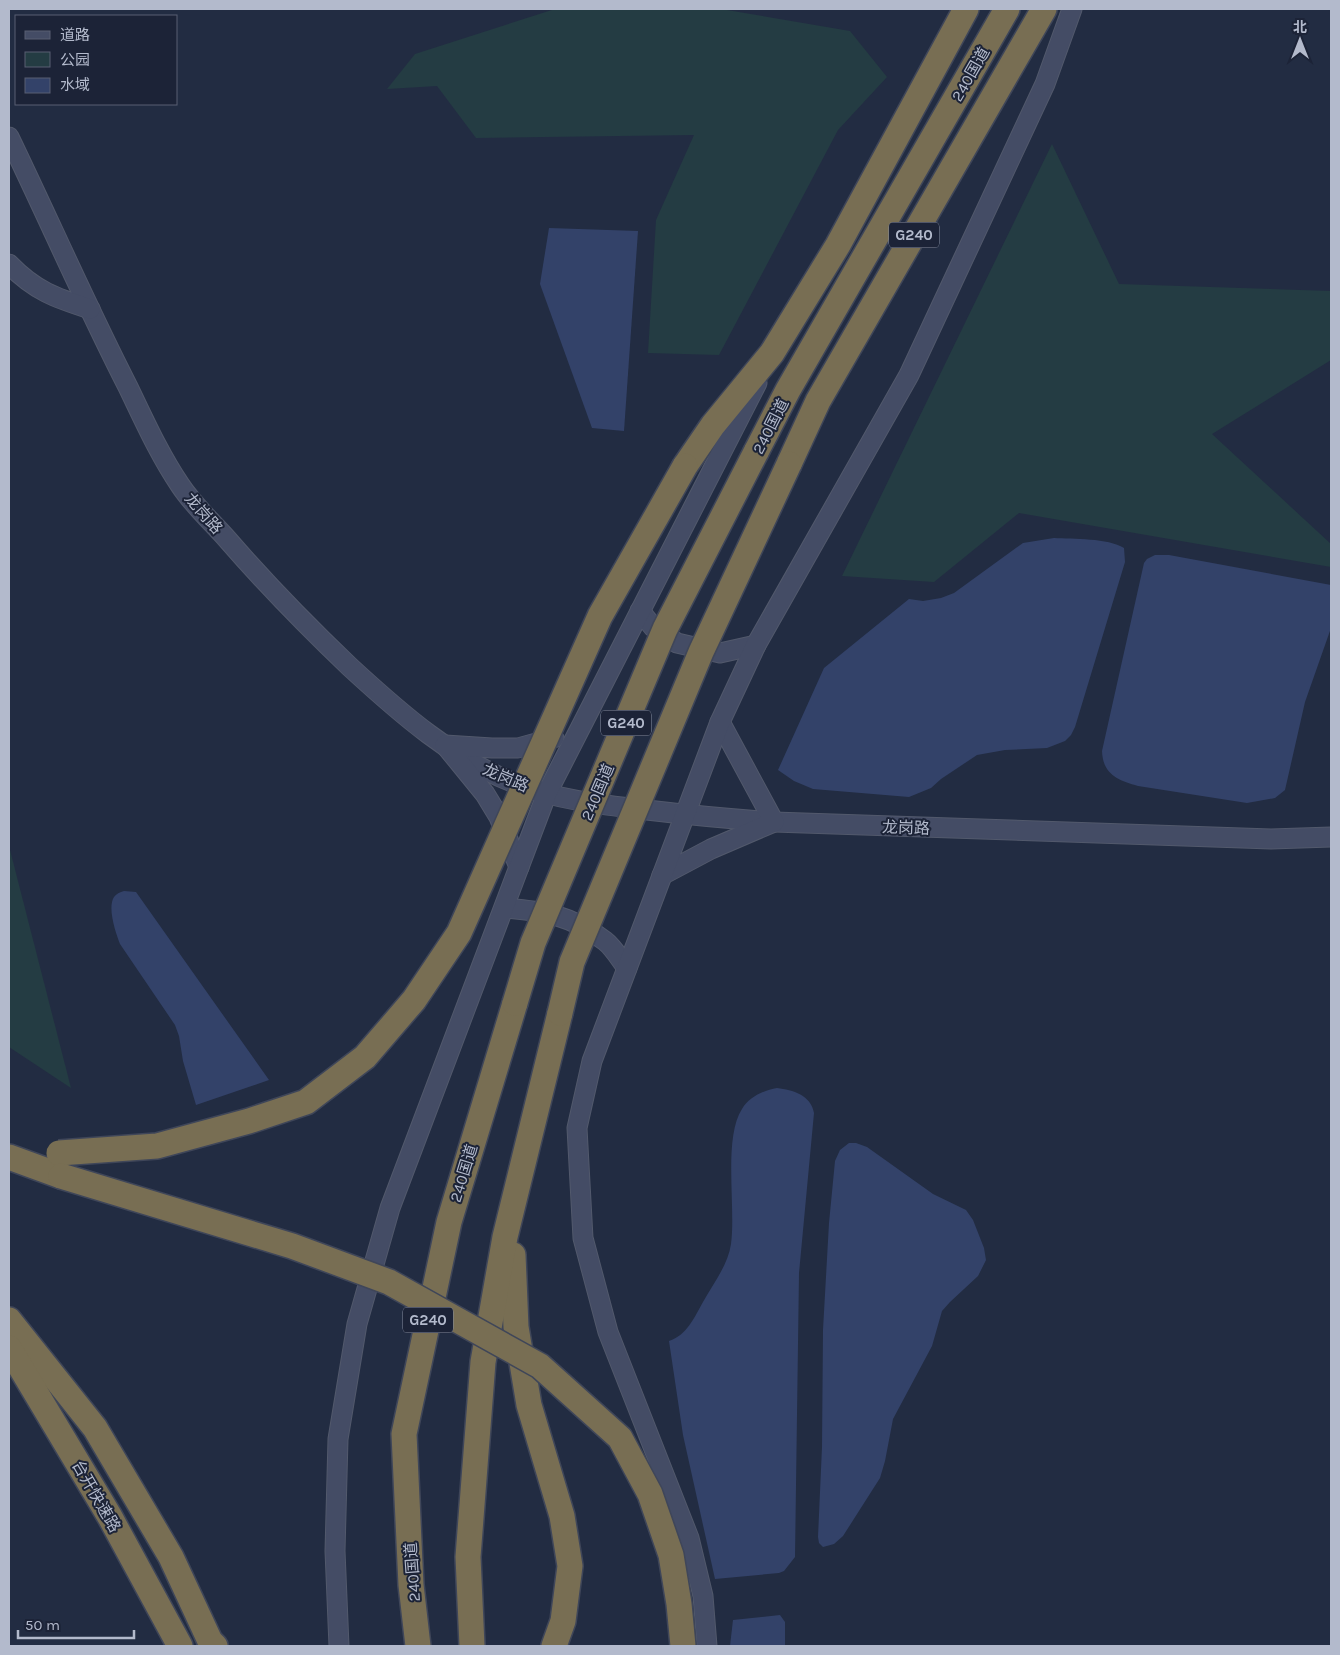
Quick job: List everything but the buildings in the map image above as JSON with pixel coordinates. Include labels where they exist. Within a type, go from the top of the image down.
[{"type":"highway","points":[[9,1156],[60,1164],[157,1146],[249,1121],[306,1102],[364,1057],[414,1000],[459,933],[600,616],[685,466],[712,425],[772,353],[838,245],[966,9]]},
{"type":"highway","name":"240国道","points":[[418,1646],[411,1585],[404,1434],[449,1222],[533,943],[666,629],[788,390],[1007,9]]},
{"type":"highway","name":"240国道","points":[[472,1646],[468,1557],[483,1362],[505,1237],[572,962],[700,652],[818,401],[1044,9]]},
{"type":"highway","points":[[9,1145],[389,1282],[540,1366],[620,1438],[650,1494],[671,1555],[679,1604],[683,1646]]},
{"type":"highway","points":[[511,1213],[516,1327],[529,1405],[562,1516],[570,1566],[563,1621],[554,1646]]},
{"type":"highway","points":[[9,1320],[95,1428],[171,1557],[210,1641],[215,1646]]},
{"type":"highway","name":"台开快速路","points":[[9,1348],[110,1517],[180,1646]]},
{"type":"main road","points":[[707,1646],[703,1596],[688,1538],[608,1332],[583,1238],[577,1128],[592,1061],[720,722],[756,645],[908,376],[1045,84],[1072,9]]},
{"type":"main road","name":"龙岗路","points":[[9,136],[90,309],[166,464],[192,501],[267,585],[388,702],[444,745],[503,778],[520,786],[547,793],[617,807],[774,822],[1271,839],[1331,837]]},
{"type":"main road","points":[[9,264],[29,282],[54,298],[90,309]]},
{"type":"main road","points":[[339,1646],[335,1551],[338,1439],[357,1324],[390,1208],[547,793],[772,353]]},
{"type":"main road","points":[[640,611],[653,627],[677,643],[720,653],[756,645]]},
{"type":"main road","points":[[662,875],[711,849],[774,822],[720,722]]},
{"type":"main road","points":[[444,745],[518,748],[563,736],[582,725]]},
{"type":"main road","points":[[444,745],[490,802],[499,817],[519,867]]},
{"type":"main road","points":[[504,908],[534,910],[567,918],[606,942],[627,968]]},
{"type":"green space","points":[[555,9],[721,9],[850,31],[887,77],[838,130],[719,355],[648,353],[656,220],[694,135],[476,138],[437,86],[387,89],[415,54]]},
{"type":"green space","points":[[1052,144],[1119,284],[1331,291],[1331,360],[1212,434],[1331,544],[1331,567],[1019,513],[934,582],[842,576]]},
{"type":"green space","points":[[9,846],[71,1088],[9,1047]]},
{"type":"water","points":[[549,228],[638,231],[624,431],[592,428],[540,284]]},
{"type":"water","points":[[1054,538],[1109,542],[1124,548],[1125,562],[1075,727],[1065,741],[1047,748],[1005,750],[977,755],[931,788],[909,797],[813,789],[794,781],[778,770],[824,668],[909,599],[923,601],[941,598],[954,593],[1023,543]]},
{"type":"water","points":[[1155,555],[1169,555],[1331,585],[1331,628],[1305,702],[1285,790],[1275,798],[1247,803],[1138,786],[1118,779],[1105,766],[1102,751],[1144,563]]},
{"type":"water","points":[[124,891],[136,892],[269,1080],[196,1105],[175,1025],[118,939],[111,907],[114,897]]},
{"type":"water","points":[[777,1088],[800,1094],[809,1102],[814,1113],[799,1273],[795,1557],[784,1571],[779,1573],[715,1579],[683,1435],[669,1341],[681,1335],[689,1325],[727,1259],[732,1229],[731,1155],[736,1122],[742,1109],[749,1101],[762,1092]]},
{"type":"water","points":[[849,1143],[856,1143],[867,1147],[933,1194],[966,1210],[973,1220],[984,1248],[986,1260],[978,1276],[942,1311],[932,1346],[893,1419],[880,1478],[843,1536],[834,1544],[823,1547],[819,1543],[818,1537],[822,1447],[823,1330],[829,1223],[835,1161],[840,1150]]},
{"type":"water","points":[[780,1615],[785,1622],[785,1646],[730,1646],[733,1620]]}]
